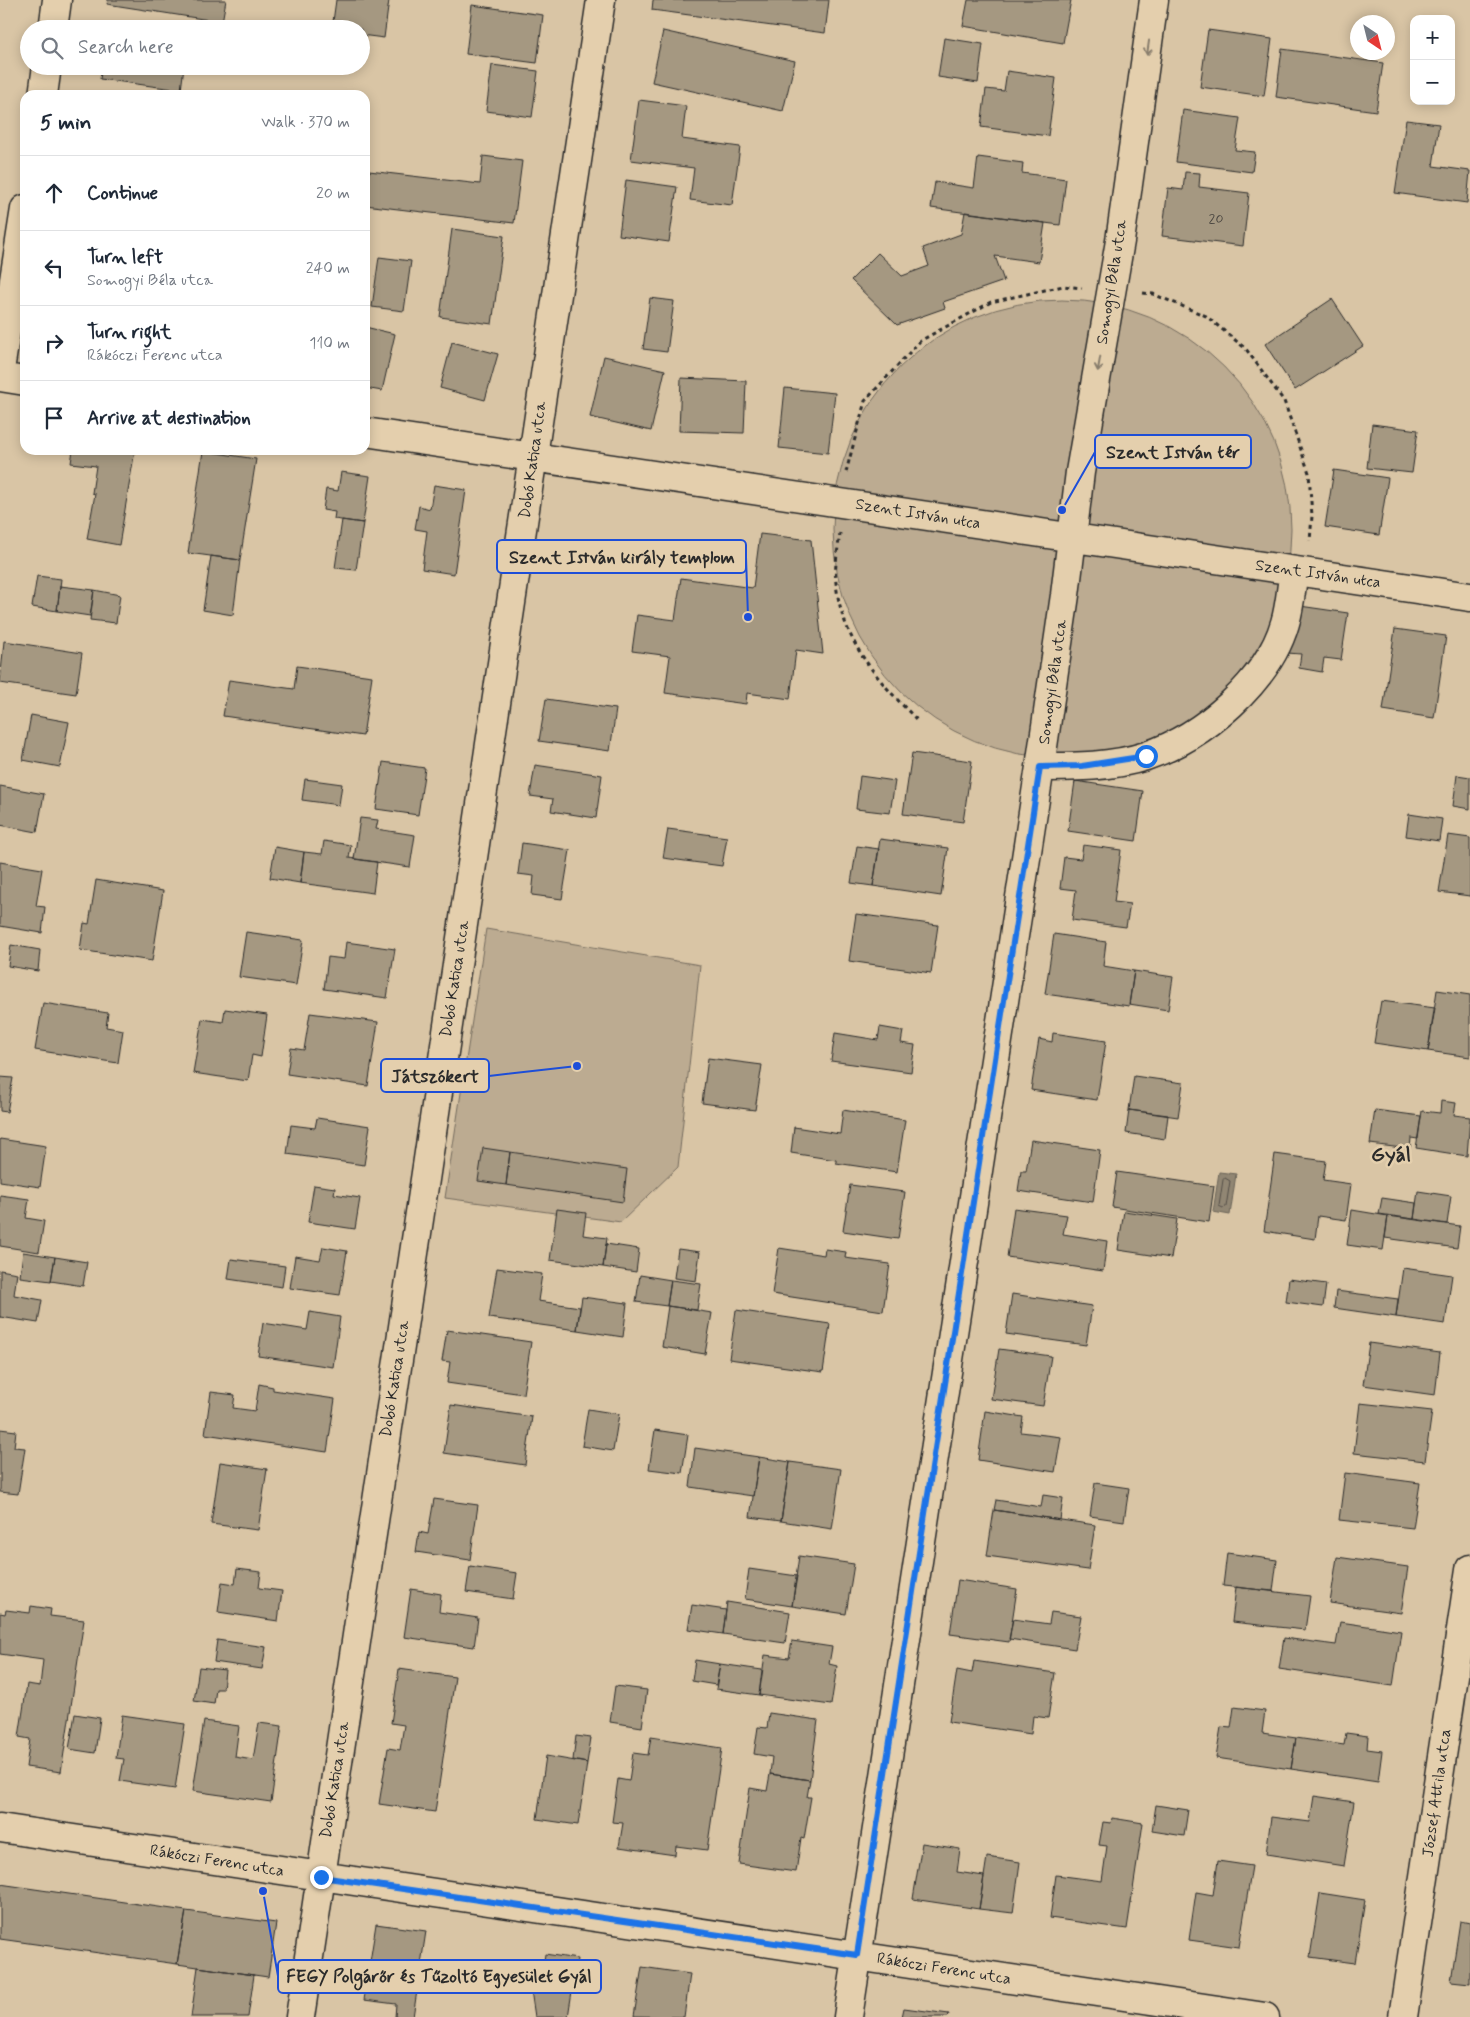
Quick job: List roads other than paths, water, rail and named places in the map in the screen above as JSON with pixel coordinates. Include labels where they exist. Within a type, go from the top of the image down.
[{"type":"street","points":[[55,20],[58,0]]},
{"type":"street","name":"Dobó Katica utca","points":[[300,2017],[601,0]]},
{"type":"street","name":"Somogyi Béla utca","points":[[848,2017],[1040,767],[1080,472],[1111,291],[1154,0]]},
{"type":"street","points":[[44,90],[46,75]]},
{"type":"street","points":[[0,370],[20,241]]},
{"type":"street","points":[[0,377],[20,380]]},
{"type":"street","name":"Szent István utca","points":[[370,433],[1470,597]]},
{"type":"street","points":[[1040,767],[1082,766],[1146,756],[1176,744],[1210,722],[1245,690],[1268,663],[1285,624],[1300,571]]},
{"type":"street","name":"József Attila utca","points":[[1403,2017],[1470,1569]]},
{"type":"street","name":"Rákóczi Ferenc utca","points":[[0,1828],[1265,2017]]},
{"type":"water","points":[[1219,1172],[1236,1174],[1230,1215],[1213,1212]]},
{"type":"place","name":"Szent István tér","points":[[1062,510]]},
{"type":"place","name":"Szent István király templom","points":[[748,617]]},
{"type":"place","name":"Játszókert","points":[[577,1066]]},
{"type":"place","name":"FEGY Polgárőr és Tűzoltó Egyesület Gyál","points":[[263,1891]]},
{"type":"district","name":"Gyál","points":[[1391,1155]]}]
